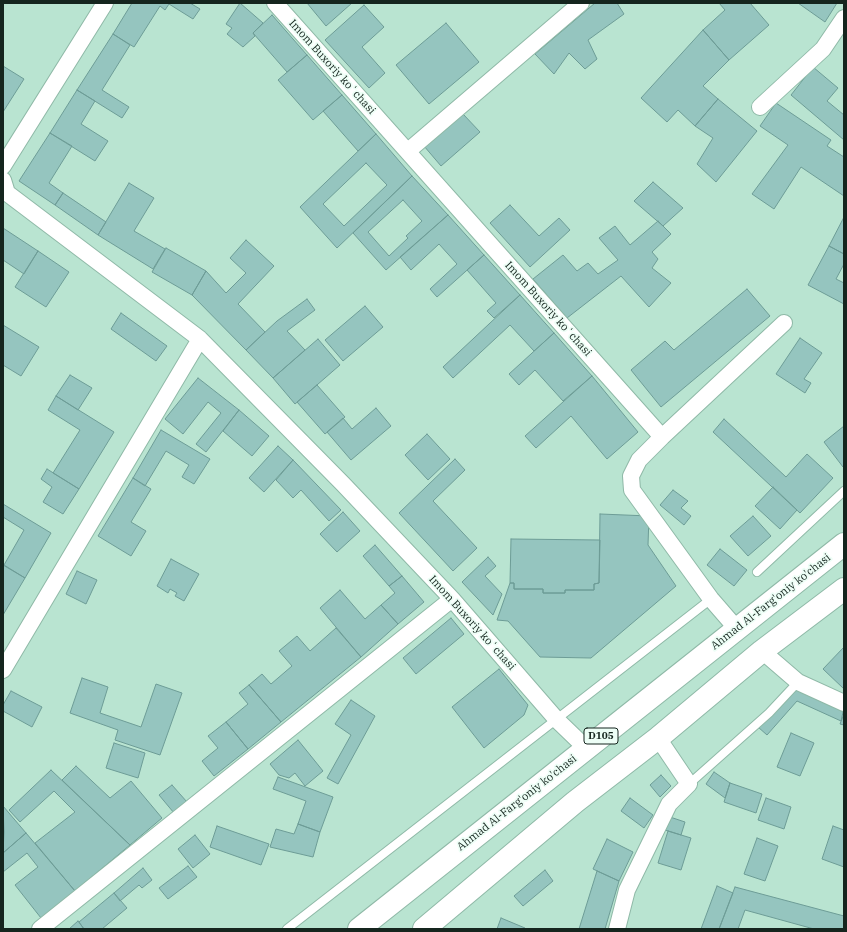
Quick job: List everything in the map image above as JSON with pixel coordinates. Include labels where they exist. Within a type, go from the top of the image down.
[{"type":"highway","name":"Ahmad Al-Farg'oniy ko'chasi","points":[[359,929],[844,544]]},
{"type":"highway","points":[[424,929],[575,802],[658,738],[762,651],[844,589]]},
{"type":"street","points":[[3,166],[105,3]]},
{"type":"street","name":"Imom Buxoriy koʻchasi","points":[[275,3],[408,150],[662,437]]},
{"type":"street","points":[[408,150],[581,3]]},
{"type":"street","points":[[760,107],[823,49],[844,18]]},
{"type":"street","name":"Imom Buxoriy koʻchasi","points":[[3,180],[7,193],[200,339],[343,484],[452,599],[557,720],[586,748]]},
{"type":"street","points":[[737,629],[711,599],[632,490],[632,476],[639,460],[784,323]]},
{"type":"street","points":[[3,670],[200,339]]},
{"type":"street","points":[[40,929],[452,599]]},
{"type":"street","points":[[762,651],[798,682],[844,703]]},
{"type":"street","points":[[617,929],[627,890],[637,868],[670,804],[690,784],[658,738]]},
{"type":"lane","points":[[757,572],[844,491]]},
{"type":"lane","points":[[287,929],[711,599]]},
{"type":"lane","points":[[690,784],[769,714],[798,682]]},
{"type":"building","points":[[132,3],[190,3],[200,9],[193,19],[169,4],[165,10],[160,6],[134,47],[113,34]]},
{"type":"building","points":[[240,3],[263,23],[253,33],[255,36],[243,47],[227,34],[232,28],[226,24]]},
{"type":"building","points":[[307,3],[352,3],[326,26]]},
{"type":"building","points":[[595,3],[617,3],[624,14],[588,40],[597,59],[585,69],[569,53],[554,74],[535,54]]},
{"type":"building","points":[[719,3],[750,3],[769,25],[729,60],[703,30],[725,10]]},
{"type":"building","points":[[798,3],[837,3],[825,22]]},
{"type":"building","points":[[364,5],[384,27],[362,47],[385,73],[369,88],[325,40]]},
{"type":"building","points":[[272,15],[307,55],[287,72],[253,33]]},
{"type":"building","points":[[446,23],[479,62],[429,104],[396,65]]},
{"type":"building","points":[[703,30],[729,60],[703,86],[718,99],[695,126],[678,110],[667,122],[641,98]]},
{"type":"building","points":[[113,34],[130,45],[102,90],[129,107],[122,118],[77,90]]},
{"type":"building","points":[[307,55],[342,95],[313,120],[278,80]]},
{"type":"building","points":[[3,66],[24,79],[3,112]]},
{"type":"building","points":[[813,67],[838,88],[827,101],[844,115],[844,140],[791,95]]},
{"type":"building","points":[[77,90],[95,101],[81,124],[108,141],[95,161],[50,133]]},
{"type":"building","points":[[342,95],[376,134],[358,151],[323,111]]},
{"type":"building","points":[[718,99],[757,131],[716,182],[697,164],[713,138],[695,126]]},
{"type":"building","points":[[776,103],[831,140],[827,146],[844,157],[844,196],[801,167],[774,209],[752,194],[788,145],[760,126]]},
{"type":"building","points":[[463,114],[480,132],[441,166],[424,146]]},
{"type":"building","points":[[50,133],[72,146],[49,183],[63,193],[55,205],[19,181]]},
{"type":"building","points":[[376,134],[412,176],[337,248],[300,207]],"holes":[[[366,163],[387,185],[344,226],[323,204]]]},
{"type":"building","points":[[412,176],[448,215],[386,270],[353,233]],"holes":[[[403,200],[422,221],[406,236],[408,238],[389,256],[368,232]]]},
{"type":"building","points":[[653,182],[683,208],[663,226],[634,201]]},
{"type":"building","points":[[129,183],[154,198],[134,231],[165,249],[153,269],[98,235]]},
{"type":"building","points":[[63,193],[106,222],[98,235],[55,205]]},
{"type":"building","points":[[510,205],[539,236],[559,218],[570,230],[530,267],[490,223]]},
{"type":"building","points":[[448,215],[484,255],[437,297],[430,289],[457,264],[439,244],[411,270],[400,257]]},
{"type":"building","points":[[844,217],[844,254],[829,246]]},
{"type":"building","points":[[658,221],[671,234],[652,252],[658,259],[652,268],[671,283],[649,307],[621,276],[567,318],[533,279],[563,255],[577,271],[588,263],[598,274],[618,260],[599,238],[615,226],[630,245]]},
{"type":"building","points":[[3,228],[38,251],[24,274],[3,260]]},
{"type":"building","points":[[246,240],[274,266],[238,304],[265,332],[246,350],[192,295],[206,271],[226,293],[246,273],[230,258]]},
{"type":"building","points":[[829,246],[844,254],[844,264],[836,279],[844,283],[844,304],[808,285]]},
{"type":"building","points":[[166,248],[206,271],[192,295],[152,272]]},
{"type":"building","points":[[38,251],[69,272],[46,307],[15,287]]},
{"type":"building","points":[[484,255],[520,295],[494,318],[487,311],[496,303],[467,270]]},
{"type":"building","points":[[747,289],[770,316],[661,407],[631,370],[665,341],[674,350]]},
{"type":"building","points":[[520,295],[554,333],[534,351],[510,325],[453,378],[443,367]]},
{"type":"building","points":[[307,299],[315,310],[287,331],[305,350],[273,378],[246,350],[277,321]]},
{"type":"building","points":[[365,306],[383,327],[343,361],[325,340]]},
{"type":"building","points":[[121,313],[167,346],[156,361],[111,329]]},
{"type":"building","points":[[3,325],[39,347],[21,376],[3,365]]},
{"type":"building","points":[[554,333],[592,376],[563,401],[535,370],[519,385],[509,374]]},
{"type":"building","points":[[800,338],[822,353],[804,379],[811,383],[805,393],[776,374]]},
{"type":"building","points":[[318,339],[340,365],[295,404],[273,378]]},
{"type":"building","points":[[70,375],[92,388],[78,410],[56,396]]},
{"type":"building","points":[[592,376],[638,432],[607,459],[571,416],[536,448],[525,436]]},
{"type":"building","points":[[198,378],[239,410],[206,452],[196,444],[221,413],[208,402],[183,434],[165,419]]},
{"type":"building","points":[[317,385],[345,417],[325,434],[297,402]]},
{"type":"building","points":[[56,396],[114,432],[79,489],[53,473],[80,430],[48,410]]},
{"type":"building","points":[[376,408],[391,426],[351,460],[327,432],[343,418],[352,429]]},
{"type":"building","points":[[239,410],[269,436],[252,456],[223,431]]},
{"type":"building","points":[[724,419],[786,477],[807,454],[833,478],[800,513],[713,432]]},
{"type":"building","points":[[844,426],[844,466],[843,467],[824,442]]},
{"type":"building","points":[[161,430],[210,459],[194,484],[182,477],[189,465],[166,451],[145,486],[133,478]]},
{"type":"building","points":[[427,434],[450,459],[428,480],[405,455]]},
{"type":"building","points":[[278,446],[293,460],[264,492],[249,478]]},
{"type":"building","points":[[455,459],[465,470],[433,501],[477,548],[453,571],[399,513]]},
{"type":"building","points":[[293,460],[341,510],[329,521],[301,490],[293,498],[276,480]]},
{"type":"building","points":[[47,469],[79,489],[63,514],[43,502],[52,487],[41,479]]},
{"type":"building","points":[[133,478],[151,489],[131,522],[146,531],[131,556],[98,536]]},
{"type":"building","points":[[773,487],[797,510],[780,529],[755,506]]},
{"type":"building","points":[[673,490],[688,501],[681,508],[691,516],[684,525],[660,505]]},
{"type":"building","points":[[3,504],[51,533],[25,578],[4,565],[24,530],[3,517]]},
{"type":"building","points":[[343,512],[360,531],[337,552],[320,534]]},
{"type":"building","points":[[600,514],[649,516],[648,545],[676,586],[591,658],[540,657],[508,621],[497,620],[510,583],[514,583],[514,589],[543,589],[543,593],[565,593],[565,590],[594,590],[594,584],[599,583]]},
{"type":"building","points":[[753,516],[771,536],[748,556],[730,536]]},
{"type":"building","points":[[511,539],[600,540],[599,583],[594,584],[594,590],[565,590],[565,593],[543,593],[543,589],[514,589],[514,583],[510,583]]},
{"type":"building","points":[[375,545],[402,576],[389,586],[363,556]]},
{"type":"building","points":[[720,549],[747,570],[734,586],[707,565]]},
{"type":"building","points":[[488,557],[496,566],[485,576],[502,594],[493,615],[462,582]]},
{"type":"building","points":[[171,559],[199,574],[184,601],[175,596],[177,593],[170,589],[168,593],[157,586]]},
{"type":"building","points":[[3,565],[25,578],[3,615]]},
{"type":"building","points":[[77,571],[97,580],[86,604],[66,594]]},
{"type":"building","points":[[402,576],[424,602],[398,624],[381,605],[395,593],[389,586]]},
{"type":"building","points":[[340,590],[365,619],[381,605],[398,624],[361,657],[320,608]]},
{"type":"building","points":[[451,618],[464,634],[416,674],[403,658]]},
{"type":"building","points":[[336,628],[361,657],[281,722],[249,685],[262,674],[271,684],[292,666],[279,651],[297,636],[310,651]]},
{"type":"building","points":[[844,647],[844,689],[823,669]]},
{"type":"building","points":[[499,669],[528,705],[524,715],[484,748],[452,707]]},
{"type":"building","points":[[82,678],[108,687],[100,713],[141,727],[156,684],[182,693],[160,755],[115,740],[118,730],[70,713]]},
{"type":"building","points":[[249,685],[281,722],[248,749],[226,722],[248,704],[239,693]]},
{"type":"building","points":[[796,687],[844,708],[841,721],[797,701],[767,735],[758,727]]},
{"type":"building","points":[[11,691],[42,707],[32,727],[3,711],[3,705]]},
{"type":"building","points":[[351,700],[375,716],[338,784],[327,778],[351,735],[335,724]]},
{"type":"building","points":[[844,714],[844,725],[840,724]]},
{"type":"building","points":[[226,722],[248,749],[214,776],[202,761],[218,748],[208,736]]},
{"type":"building","points":[[791,733],[814,743],[800,776],[777,767]]},
{"type":"building","points":[[298,740],[323,771],[305,786],[295,773],[289,778],[279,775],[270,764]]},
{"type":"building","points":[[114,743],[145,753],[138,778],[106,768]]},
{"type":"building","points":[[76,766],[110,798],[131,781],[162,818],[130,845],[62,780]]},
{"type":"building","points":[[51,770],[130,845],[75,891],[35,843],[75,812],[54,791],[20,822],[9,810]]},
{"type":"building","points":[[714,772],[730,783],[725,798],[706,784]]},
{"type":"building","points":[[661,775],[671,786],[660,797],[650,785]]},
{"type":"building","points":[[278,777],[333,797],[320,832],[298,824],[306,801],[273,789]]},
{"type":"building","points":[[730,783],[762,794],[756,813],[724,802]]},
{"type":"building","points":[[172,785],[187,802],[174,813],[159,795]]},
{"type":"building","points":[[630,798],[653,815],[644,828],[621,811]]},
{"type":"building","points":[[766,798],[791,807],[784,829],[758,820]]},
{"type":"building","points":[[3,806],[26,833],[3,853],[4,832]]},
{"type":"building","points":[[670,817],[685,822],[681,835],[665,830]]},
{"type":"building","points":[[298,824],[320,832],[313,857],[270,847],[276,829],[294,834]]},
{"type":"building","points":[[217,826],[269,844],[261,865],[210,847]]},
{"type":"building","points":[[833,826],[844,830],[844,867],[822,859]]},
{"type":"building","points":[[668,831],[691,838],[681,870],[658,863]]},
{"type":"building","points":[[26,833],[75,891],[41,918],[15,885],[38,867],[27,853],[3,872],[3,853]]},
{"type":"building","points":[[195,835],[210,854],[193,868],[178,849]]},
{"type":"building","points":[[757,838],[778,846],[765,881],[744,874]]},
{"type":"building","points":[[607,839],[633,852],[619,881],[593,869]]},
{"type":"building","points":[[188,866],[197,877],[168,899],[159,888]]},
{"type":"building","points":[[143,868],[152,880],[142,888],[139,885],[120,901],[114,893]]},
{"type":"building","points":[[545,870],[553,881],[523,906],[514,896]]},
{"type":"building","points":[[597,871],[619,881],[605,929],[579,929]]},
{"type":"building","points":[[717,886],[733,893],[719,929],[701,929]]},
{"type":"building","points":[[735,887],[844,916],[844,929],[814,929],[745,910],[738,929],[719,929]]},
{"type":"building","points":[[114,893],[127,908],[102,929],[84,929],[79,922]]},
{"type":"building","points":[[501,918],[525,928],[525,929],[497,929]]},
{"type":"building","points":[[78,921],[84,929],[69,929]]}]
